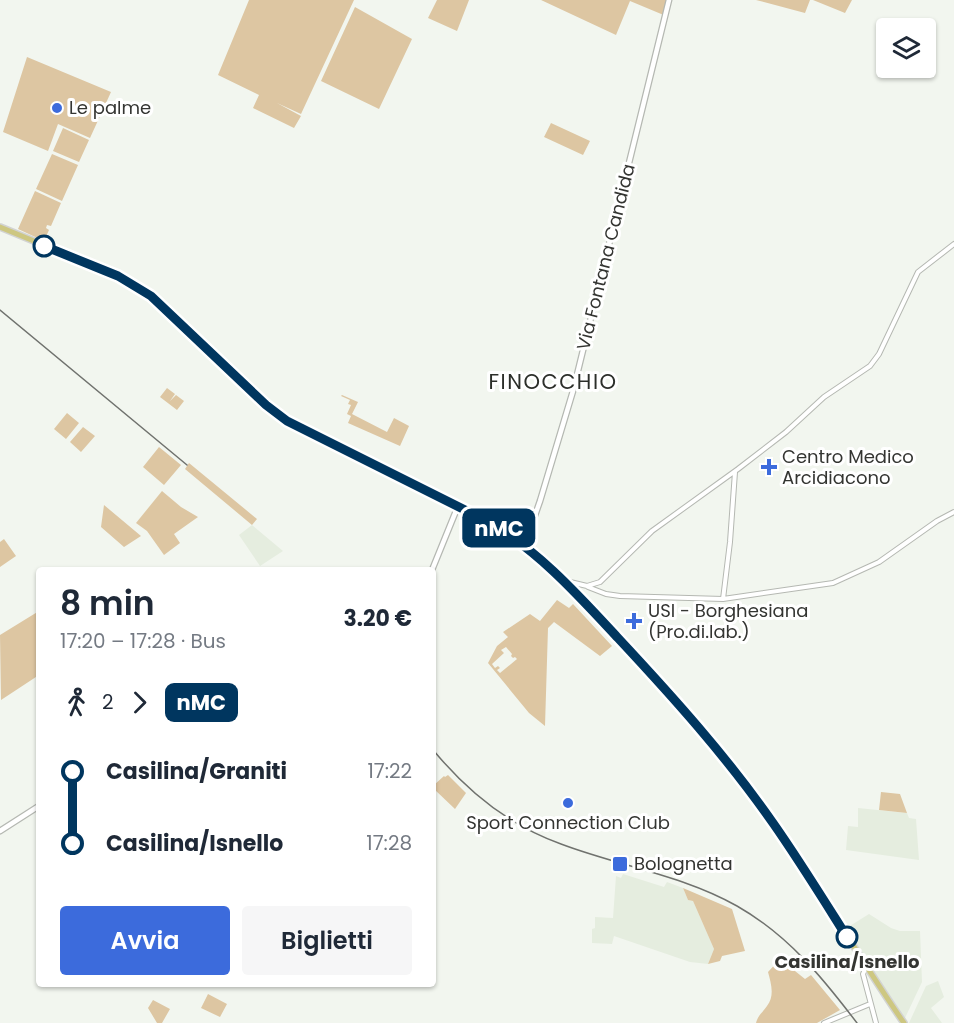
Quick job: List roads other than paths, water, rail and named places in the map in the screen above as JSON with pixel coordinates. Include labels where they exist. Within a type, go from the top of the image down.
[{"type":"main road","name":"Via Fontana Candida","points":[[525,547],[574,388],[669,0]]},
{"type":"main road","points":[[0,227],[137,286],[166,308],[279,416],[314,436],[498,527],[563,580],[677,702],[773,823],[904,1023]]},
{"type":"main road","points":[[433,567],[458,506]]},
{"type":"main road","points":[[0,831],[36,808]]},
{"type":"street","points":[[587,586],[600,582],[652,531],[735,472],[784,434],[824,397],[871,364],[879,354],[917,274],[930,261],[954,244]]},
{"type":"street","points":[[723,599],[735,472]]},
{"type":"street","points":[[563,580],[606,594],[620,596],[723,599],[821,585],[841,580],[882,561],[954,512]]},
{"type":"street","points":[[866,967],[863,974],[876,1023]]},
{"type":"street","points":[[824,1023],[870,1004]]},
{"type":"railway","points":[[0,310],[187,465]]},
{"type":"railway","points":[[436,753],[476,794],[524,828],[583,852],[694,886],[716,895],[755,917],[803,958],[857,1023]]},
{"type":"place","name":"Le palme","points":[[57,108]]},
{"type":"place","name":"Centro Medico Arcidiacono","points":[[769,467]]},
{"type":"place","name":"USI - Borghesiana (Pro.di.lab.)","points":[[634,621]]},
{"type":"place","name":"Sport Connection Club","points":[[568,803]]},
{"type":"place","name":"Bolognetta","points":[[620,864]]},
{"type":"place","name":"Casilina/Isnello","points":[[847,937]]},
{"type":"district","name":"FINOCCHIO","points":[[553,382]]}]
